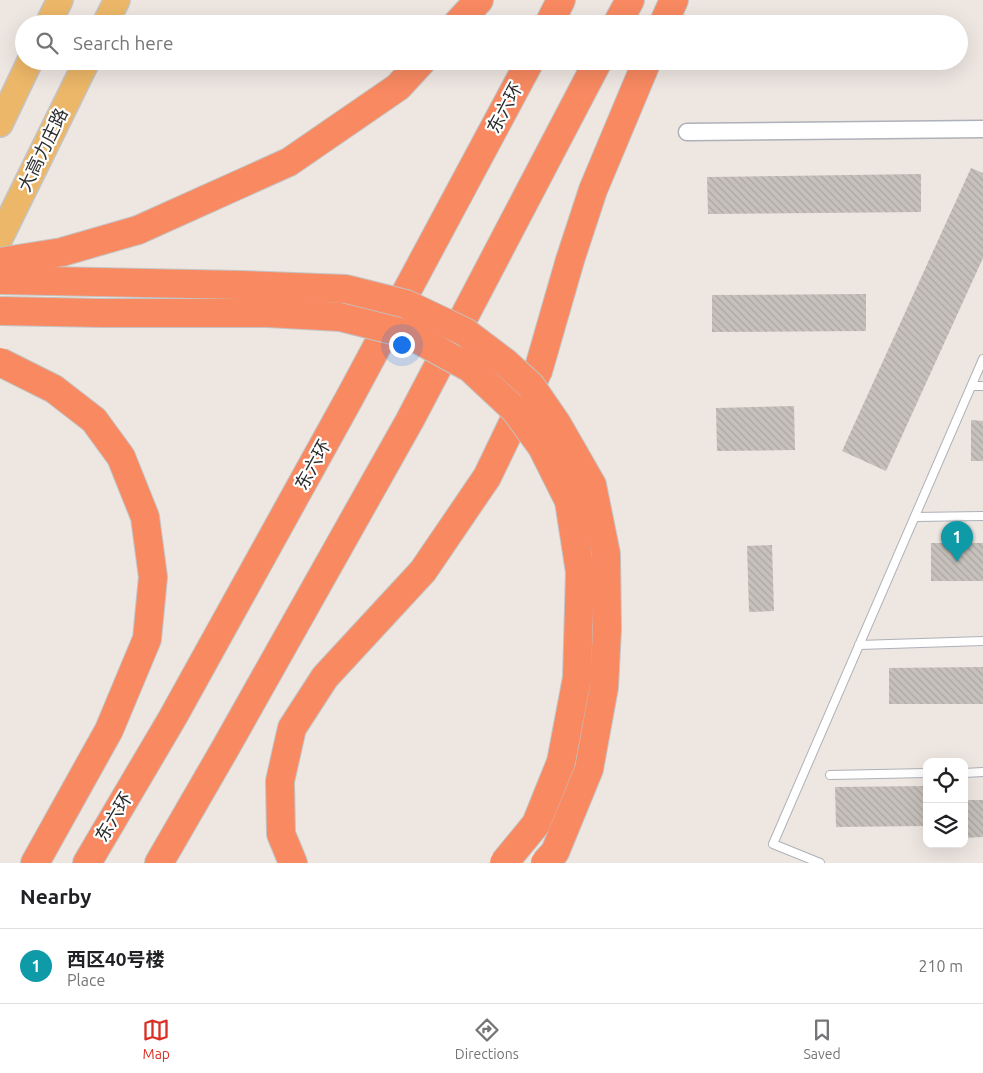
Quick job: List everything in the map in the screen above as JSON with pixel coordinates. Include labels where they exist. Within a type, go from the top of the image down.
[{"type":"highway","points":[[465,15],[479,0]]},
{"type":"highway","points":[[554,15],[561,0]]},
{"type":"highway","points":[[622,15],[630,0]]},
{"type":"highway","points":[[668,15],[674,0]]},
{"type":"highway","points":[[0,262],[62,252],[138,230],[289,162],[398,87],[414,70]]},
{"type":"highway","name":"东六环","points":[[87,863],[173,717],[336,423],[525,70]]},
{"type":"highway","points":[[159,863],[226,748],[410,420],[593,70]]},
{"type":"highway","points":[[293,863],[281,834],[280,781],[292,728],[325,677],[423,571],[487,477],[538,371],[570,260],[593,190],[643,70]]},
{"type":"highway","points":[[0,280],[346,289],[406,304],[465,332],[506,363],[531,386],[558,424],[592,485],[606,554],[607,629],[604,686],[589,769],[555,852],[545,863]]},
{"type":"highway","points":[[0,311],[268,313],[340,317],[408,334],[470,368],[515,410],[542,447],[569,501],[580,572],[577,678],[562,762],[536,824],[504,863]]},
{"type":"highway","points":[[0,362],[54,389],[94,420],[121,457],[145,517],[153,577],[147,639],[109,730],[35,863]]},
{"type":"main road","points":[[52,15],[60,0]]},
{"type":"main road","points":[[110,15],[117,0]]},
{"type":"main road","points":[[0,124],[26,70]]},
{"type":"main road","name":"大高力庄路","points":[[0,238],[83,70]]},
{"type":"street","points":[[688,132],[983,130]]},
{"type":"lane","points":[[820,863],[773,844],[983,359]]},
{"type":"lane","points":[[972,386],[983,386]]},
{"type":"lane","points":[[915,517],[983,516]]},
{"type":"lane","points":[[860,645],[983,641]]},
{"type":"lane","points":[[968,773],[983,772]]},
{"type":"lane","points":[[830,775],[923,773]]},
{"type":"building","points":[[971,168],[983,173],[983,258],[886,471],[842,451]]},
{"type":"building","points":[[921,174],[921,212],[708,214],[707,177]]},
{"type":"building","points":[[866,294],[866,331],[712,332],[712,295]]},
{"type":"building","points":[[794,406],[795,450],[717,451],[716,408]]},
{"type":"building","points":[[971,420],[983,421],[983,461],[971,461]]},
{"type":"building","points":[[931,543],[983,543],[983,581],[931,581]]},
{"type":"building","points":[[772,545],[774,611],[749,612],[747,546]]},
{"type":"building","points":[[983,667],[983,704],[889,704],[889,668]]},
{"type":"building","points":[[923,786],[923,826],[836,827],[835,787]]},
{"type":"building","points":[[968,800],[983,800],[983,837],[968,838]]},
{"type":"place","name":"西区40号楼","points":[[957,562]]}]
